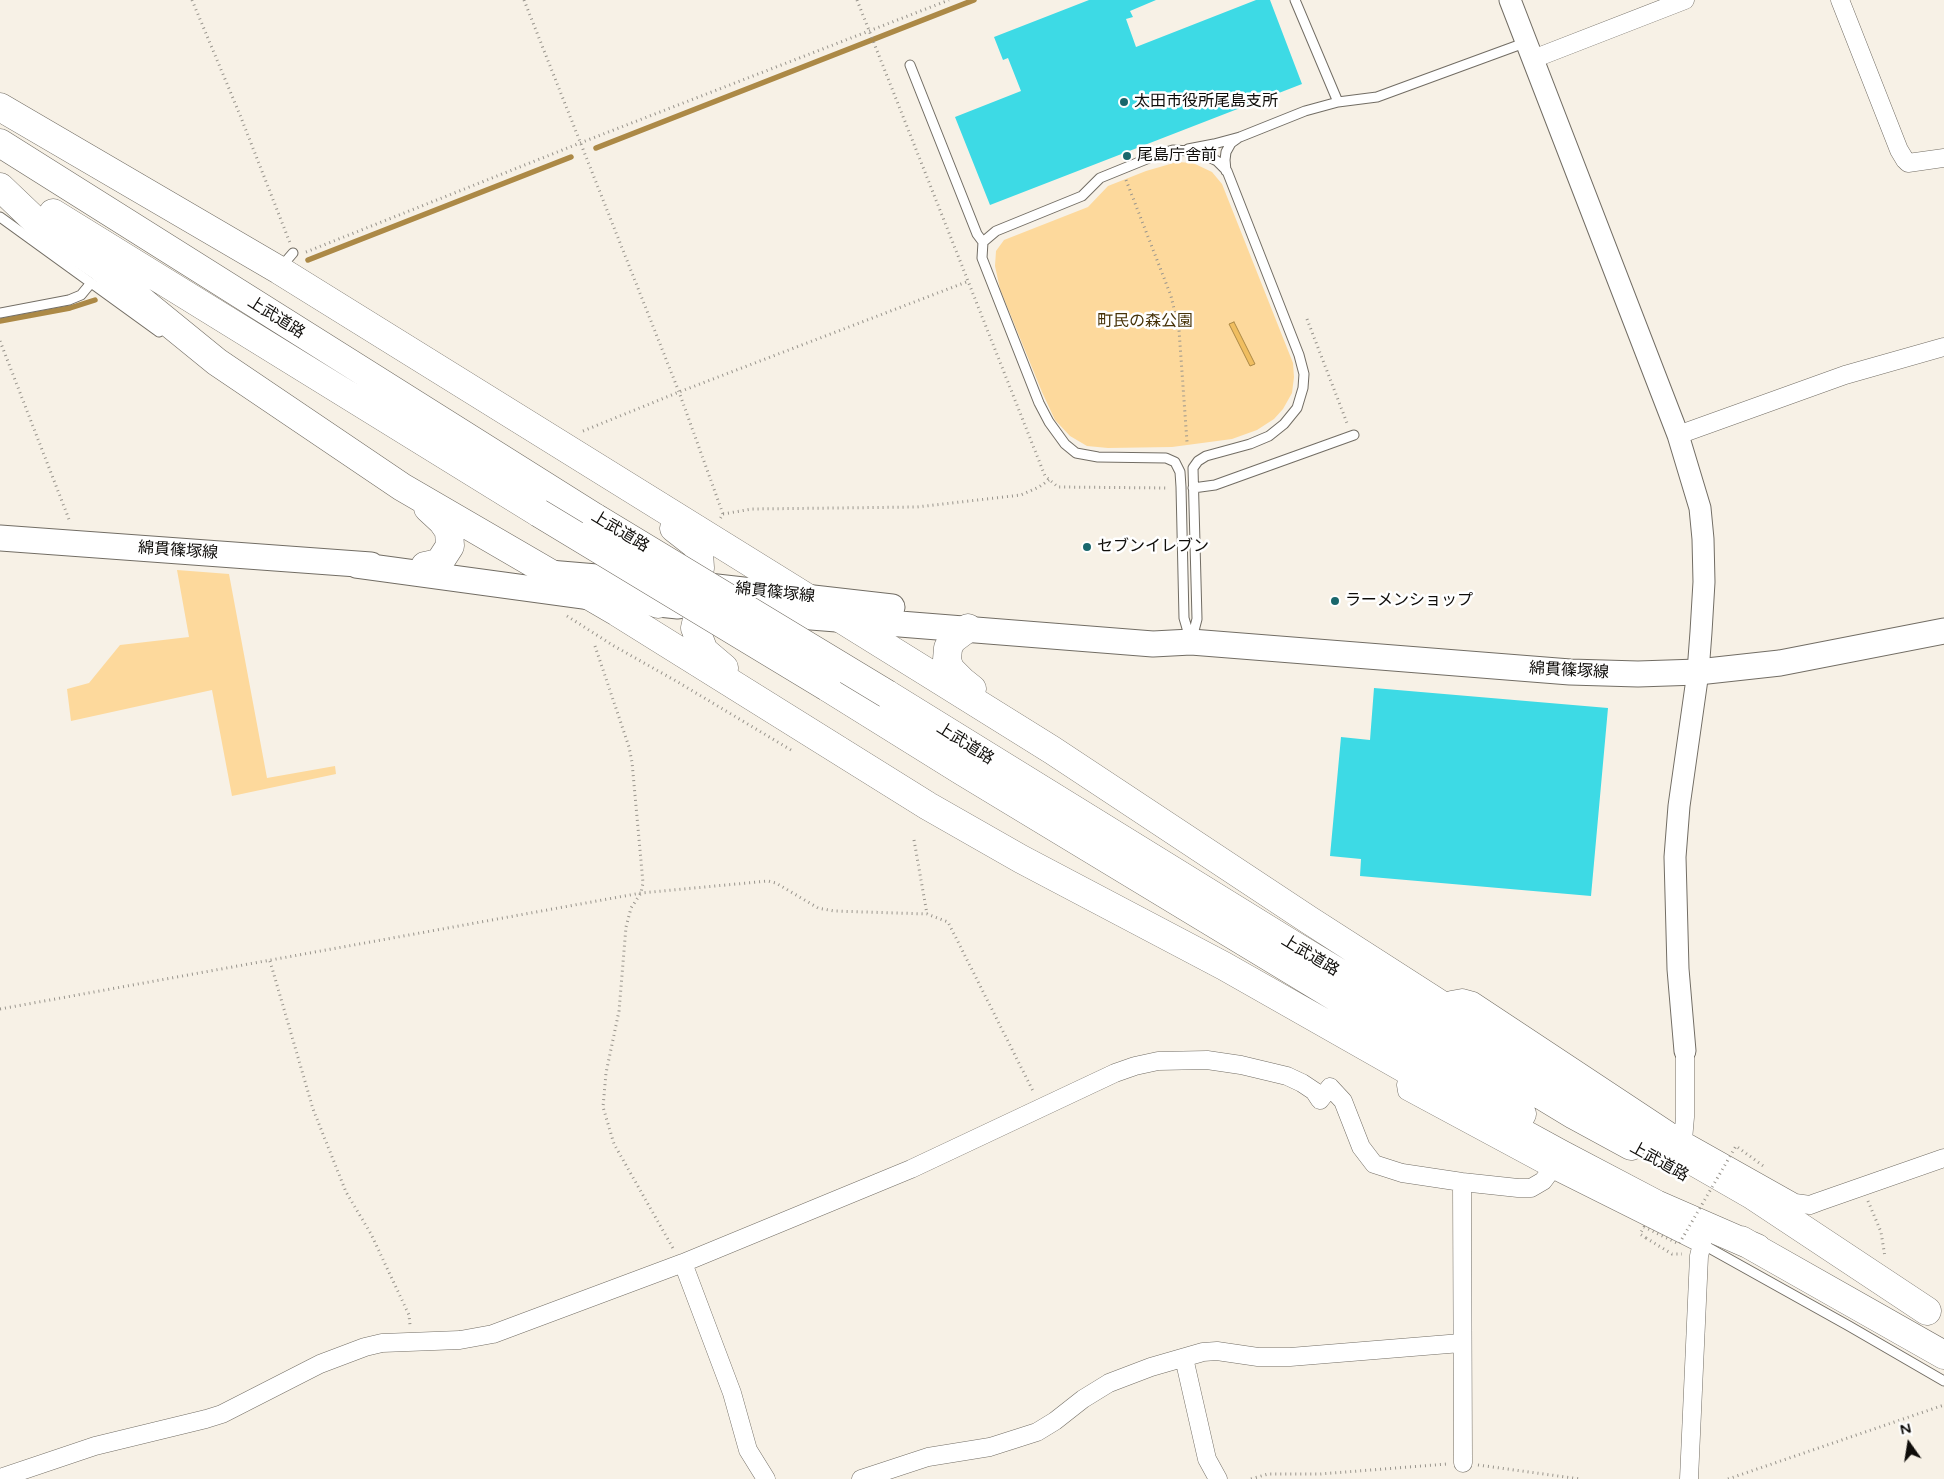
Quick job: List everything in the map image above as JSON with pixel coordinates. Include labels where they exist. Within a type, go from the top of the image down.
[{"type":"highway","points":[[0,107],[286,262],[626,486],[1052,750],[1309,920],[1611,1114],[1752,1195],[1935,1316]]},
{"type":"highway","name":"上武道路","points":[[0,143],[596,518],[886,694],[1273,933],[1574,1115],[1935,1316]]},
{"type":"highway","name":"上武道路","points":[[0,182],[539,513],[1410,1042],[1564,1141],[1757,1248],[1855,1317],[1944,1355]]},
{"type":"highway","points":[[0,187],[42,227],[99,266],[217,362],[402,487],[591,597],[928,806],[1021,860],[1224,966],[1409,1071],[1656,1204],[1757,1248]]},
{"type":"highway","points":[[626,486],[652,511],[696,546],[701,563],[697,578],[698,615],[695,628],[704,651],[712,659],[776,705],[812,735]]},
{"type":"highway","points":[[402,487],[431,511],[449,531],[450,546],[444,558],[439,563],[426,566]]},
{"type":"highway","points":[[658,604],[697,596],[712,600],[736,589]]},
{"type":"highway","points":[[968,628],[952,640],[948,648],[947,660],[950,669],[962,681],[1022,723],[1052,750]]},
{"type":"main road","name":"綿貫篠塚線","points":[[0,538],[356,565],[591,597],[658,604]]},
{"type":"main road","name":"綿貫篠塚線","points":[[356,565],[426,566],[549,573],[841,619],[1153,644],[1191,642],[1570,672],[1638,674],[1698,672],[1780,662],[1944,631]]},
{"type":"main road","name":"綿貫篠塚線","points":[[736,589],[887,607],[1154,630],[1191,642]]},
{"type":"street","points":[[1510,0],[1678,435],[1700,508],[1704,582],[1698,672],[1679,806],[1676,857],[1678,969],[1685,1051],[1683,1140]]},
{"type":"street","points":[[1530,51],[1685,0]]},
{"type":"street","points":[[1840,0],[1899,150],[1905,160],[1908,162],[1944,158]]},
{"type":"street","points":[[1678,435],[1845,375],[1944,347]]},
{"type":"street","points":[[1443,1005],[1451,1000],[1462,998],[1473,1001],[1683,1140],[1796,1203],[1810,1205],[1944,1158]]},
{"type":"street","points":[[0,1478],[95,1446],[222,1414],[320,1364],[356,1350],[382,1343],[460,1340],[493,1334],[683,1263],[911,1169],[1115,1073],[1158,1061],[1182,1059],[1207,1060],[1242,1065],[1287,1076],[1302,1083],[1314,1092],[1320,1100],[1330,1087],[1343,1101],[1361,1147],[1374,1164],[1402,1173],[1462,1182],[1531,1188],[1543,1181],[1552,1169]]},
{"type":"street","points":[[1409,1071],[1406,1084],[1408,1092],[1552,1169],[1702,1244],[1689,1479]]},
{"type":"street","points":[[1462,1182],[1461,1343],[1463,1463]]},
{"type":"street","points":[[683,1263],[732,1393],[748,1450],[766,1479]]},
{"type":"street","points":[[861,1479],[928,1457],[990,1447],[1036,1432],[1083,1399],[1109,1384],[1151,1367],[1203,1352],[1217,1351],[1258,1357],[1290,1357],[1461,1343]]},
{"type":"street","points":[[1184,1358],[1207,1459],[1218,1479]]},
{"type":"lane","points":[[1295,0],[1338,102]]},
{"type":"lane","points":[[983,242],[996,232],[1082,196],[1100,178],[1159,154],[1173,150],[1206,146],[1240,137],[1305,111],[1338,102],[1377,97],[1530,51]]},
{"type":"lane","points":[[910,65],[978,234],[983,242],[982,258],[1032,385],[1049,422],[1065,444],[1076,453],[1098,457],[1166,458],[1174,462],[1180,472],[1182,488],[1184,618],[1191,642]]},
{"type":"lane","points":[[1191,642],[1197,618],[1193,468],[1198,461],[1206,456],[1250,444],[1269,436],[1284,424],[1297,408],[1303,388],[1304,374],[1299,355],[1226,172],[1226,152],[1231,143],[1240,137]]},
{"type":"lane","points":[[1173,150],[1191,151],[1204,155],[1217,161],[1226,172]]},
{"type":"lane","points":[[0,217],[170,339]]},
{"type":"lane","points":[[0,313],[69,300],[81,295],[91,283]]},
{"type":"lane","points":[[202,362],[242,390]]},
{"type":"lane","points":[[1193,488],[1224,482],[1354,435]]},
{"type":"lane","points":[[1702,1244],[1855,1317],[1944,1381]]},
{"type":"path","points":[[192,0],[240,114],[286,262],[300,254],[580,143],[949,0]]},
{"type":"path","points":[[524,0],[679,392],[723,514]]},
{"type":"path","points":[[1126,179],[1171,296],[1179,330],[1187,442]]},
{"type":"path","points":[[566,447],[569,441],[581,432],[679,392],[969,281]]},
{"type":"path","points":[[1307,319],[1343,416],[1354,435]]},
{"type":"path","points":[[0,341],[71,524],[71,543]]},
{"type":"path","points":[[699,532],[714,527],[723,514],[752,509],[917,507],[1021,495],[1040,487],[1050,480]]},
{"type":"path","points":[[594,646],[632,762],[644,883],[631,908],[626,927],[619,1011],[606,1073],[603,1107],[614,1144],[683,1263]]},
{"type":"path","points":[[914,840],[927,914]]},
{"type":"path","points":[[0,1009],[640,893],[768,881],[776,883],[818,908],[834,911],[927,914],[948,922],[1040,1107]]},
{"type":"path","points":[[270,961],[313,1109],[346,1192],[372,1234],[409,1315],[412,1342]]},
{"type":"path","points":[[1672,1254],[1640,1234],[1644,1227],[1679,1244],[1736,1146],[1766,1168]]},
{"type":"path","points":[[1862,1187],[1882,1232],[1885,1258]]},
{"type":"path","points":[[1728,1479],[1944,1405]]},
{"type":"path","points":[[1251,1479],[1268,1474],[1320,1474],[1463,1463],[1580,1479]]},
{"type":"green space","name":"町民の森公園","points":[[1177,162],[1193,163],[1212,172],[1222,184],[1293,363],[1292,393],[1283,409],[1274,419],[1257,430],[1232,439],[1172,447],[1108,448],[1087,446],[1070,436],[1055,420],[1000,289],[995,266],[996,251],[1004,240],[1088,207],[1108,186],[1146,171]]},
{"type":"green space","points":[[177,570],[229,574],[267,778],[335,766],[336,774],[232,796],[212,690],[71,721],[67,689],[89,683],[120,645],[189,637]]},
{"type":"shaded area","points":[[1234,322],[1255,364],[1250,366],[1229,324]]},
{"type":"building","name":"太田市役所尾島支所","points":[[1089,0],[1156,0],[1130,11],[1133,17],[1126,19],[1136,47],[1256,0],[1270,0],[1302,84],[990,205],[955,117],[1021,91],[1008,58],[1003,60],[994,37]]},
{"type":"building","points":[[1374,688],[1608,708],[1591,896],[1360,876],[1361,859],[1330,856],[1341,737],[1370,740]]},
{"type":"waterway","points":[[596,148],[974,0]]},
{"type":"waterway","points":[[308,260],[571,157]]},
{"type":"waterway","points":[[0,321],[70,308],[95,300]]},
{"type":"place","name":"太田市役所尾島支所","points":[[1124,102]]},
{"type":"place","name":"尾島庁舎前","points":[[1127,156]]},
{"type":"place","name":"セブンイレブン","points":[[1087,547]]},
{"type":"place","name":"ラーメンショップ","points":[[1335,601]]}]
